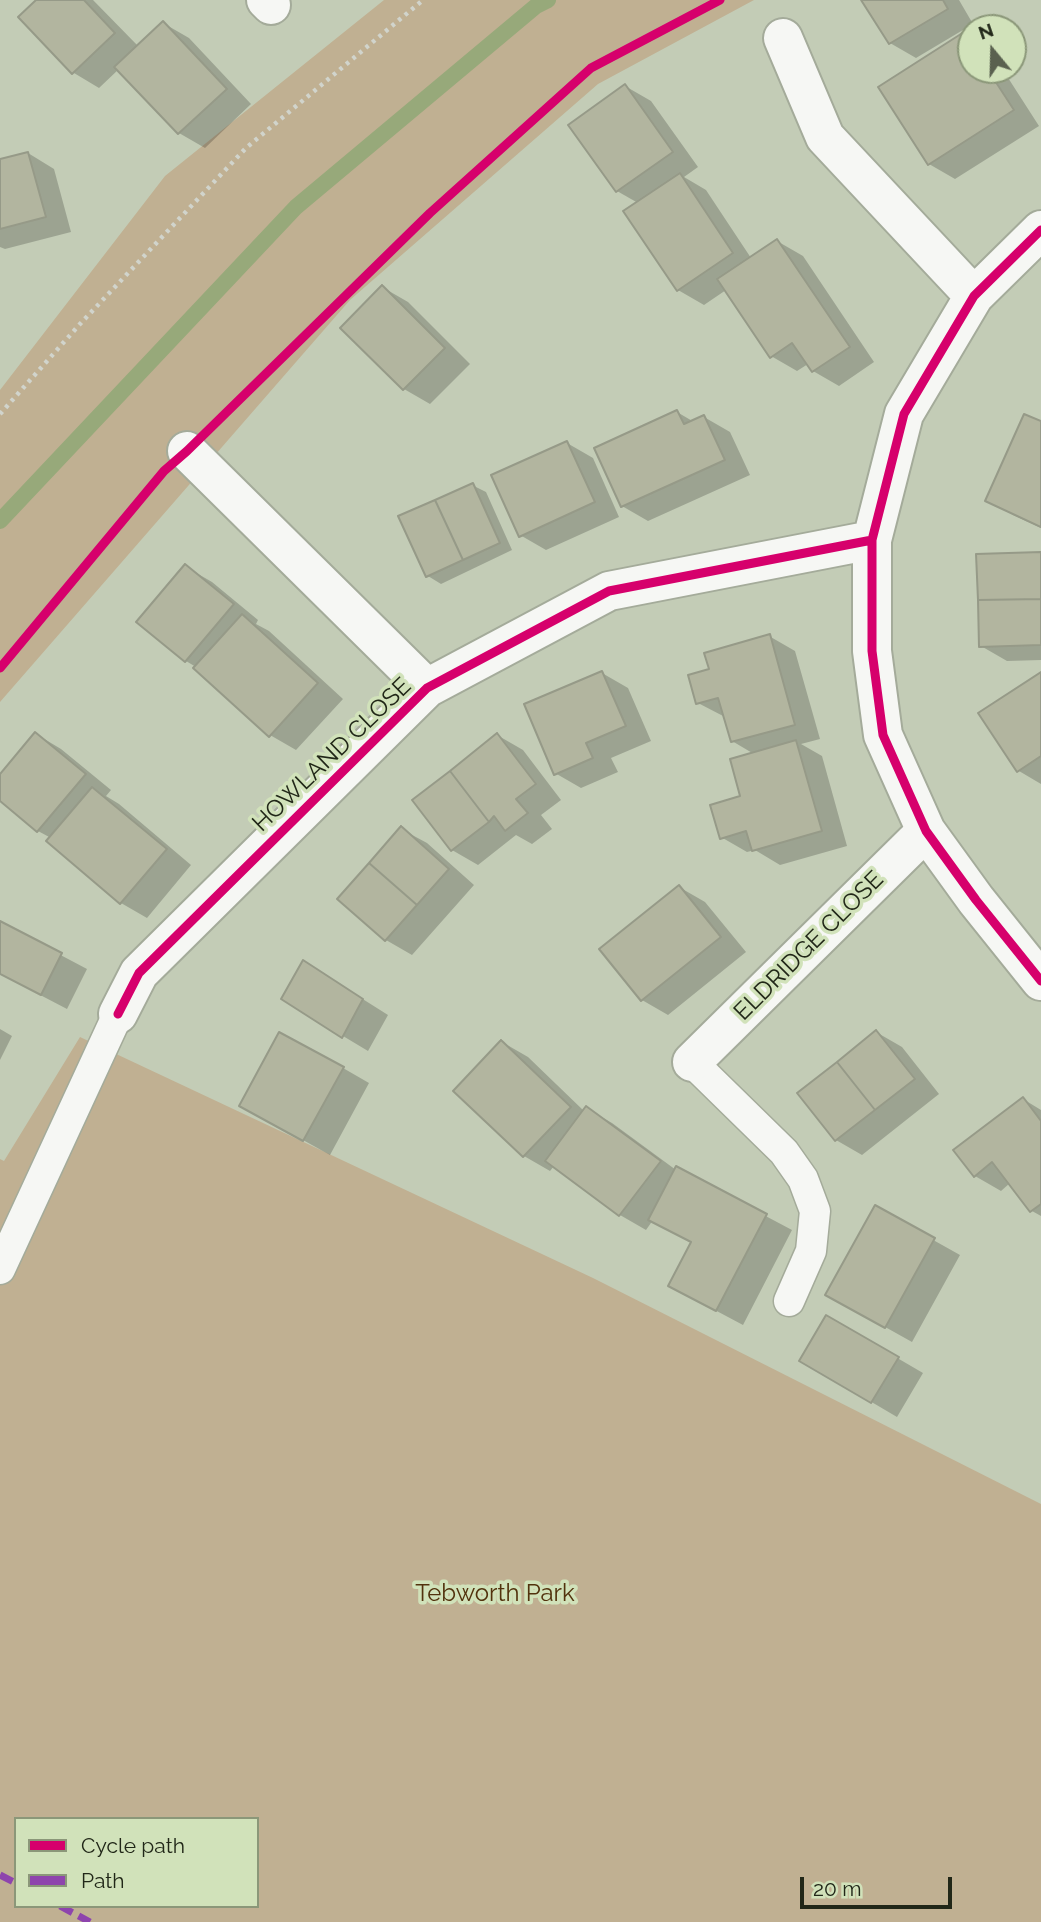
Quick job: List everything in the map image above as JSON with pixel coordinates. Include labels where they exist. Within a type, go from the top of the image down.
[{"type":"street","points":[[783,38],[824,137],[974,296]]},
{"type":"street","points":[[1041,230],[974,296],[904,414],[872,540],[872,651],[883,735],[926,831],[1041,982]]},
{"type":"street","name":"HOWLAND CLOSE","points":[[187,451],[427,688]]},
{"type":"street","name":"HOWLAND CLOSE","points":[[118,1014],[139,973],[427,688],[609,591],[872,540]]},
{"type":"street","name":"ELDRIDGE CLOSE","points":[[692,1062],[926,831]]},
{"type":"lane","name":"HOWLAND CLOSE","points":[[0,1269],[118,1014]]},
{"type":"lane","points":[[692,1062],[784,1152],[803,1179],[814,1211],[811,1251],[789,1301]]},
{"type":"path","points":[[0,414],[80,324],[246,148],[423,0]]},
{"type":"green space","points":[[384,0],[754,0],[598,84],[350,300],[0,702],[0,390],[165,176]]},
{"type":"green space","name":"Tebworth Park","points":[[80,1037],[593,1278],[1041,1504],[1041,1922],[0,1922],[0,1159],[4,1161]]},
{"type":"building","points":[[36,0],[84,0],[115,33],[72,74],[18,17]]},
{"type":"building","points":[[861,0],[943,0],[948,9],[889,44]]},
{"type":"building","points":[[163,21],[227,89],[178,134],[114,67]]},
{"type":"building","points":[[957,36],[957,84],[997,84],[1014,110],[928,165],[878,87]]},
{"type":"building","points":[[625,84],[673,152],[616,192],[568,125]]},
{"type":"building","points":[[28,152],[46,217],[0,229],[0,159]]},
{"type":"building","points":[[680,173],[733,253],[677,291],[623,211]]},
{"type":"building","points":[[777,239],[850,347],[812,372],[792,343],[770,358],[717,279]]},
{"type":"building","points":[[382,285],[445,348],[403,390],[340,328]]},
{"type":"building","points":[[677,410],[684,424],[704,415],[725,460],[621,507],[594,448]]},
{"type":"building","points":[[1024,414],[1041,421],[1041,527],[985,501]]},
{"type":"building","points":[[567,441],[595,502],[519,537],[491,475]]},
{"type":"building","points":[[473,483],[500,543],[463,560],[435,500]]},
{"type":"building","points":[[435,500],[463,560],[426,577],[398,516]]},
{"type":"building","points":[[1041,552],[1041,599],[978,600],[976,554]]},
{"type":"building","points":[[185,564],[234,604],[185,662],[136,622]]},
{"type":"building","points":[[1041,599],[1041,645],[979,647],[978,600]]},
{"type":"building","points":[[242,614],[318,683],[269,737],[193,668]]},
{"type":"building","points":[[770,634],[795,725],[731,742],[718,698],[696,704],[688,675],[709,669],[704,653]]},
{"type":"building","points":[[602,671],[626,726],[586,743],[593,758],[554,775],[524,704]]},
{"type":"building","points":[[1041,672],[1041,756],[1017,772],[978,713]]},
{"type":"building","points":[[35,732],[86,774],[37,832],[0,801],[0,774]]},
{"type":"building","points":[[497,733],[536,784],[516,799],[528,813],[505,831],[494,816],[489,822],[450,771]]},
{"type":"building","points":[[796,740],[822,831],[752,851],[746,831],[720,839],[710,805],[740,796],[730,759]]},
{"type":"building","points":[[450,771],[489,822],[451,851],[412,800]]},
{"type":"building","points":[[92,787],[167,849],[120,904],[46,841]]},
{"type":"building","points":[[401,826],[449,869],[417,905],[369,863]]},
{"type":"building","points":[[369,863],[417,905],[385,941],[337,899]]},
{"type":"building","points":[[679,885],[721,937],[641,1001],[599,949]]},
{"type":"building","points":[[0,921],[62,953],[41,995],[0,974]]},
{"type":"building","points":[[303,960],[363,999],[342,1038],[281,999]]},
{"type":"building","points":[[876,1030],[915,1079],[875,1110],[837,1062]]},
{"type":"building","points":[[279,1032],[344,1067],[303,1141],[239,1106]]},
{"type":"building","points":[[501,1040],[571,1107],[523,1157],[453,1091]]},
{"type":"building","points":[[837,1062],[875,1110],[835,1141],[797,1093]]},
{"type":"building","points":[[1023,1097],[1041,1121],[1041,1204],[1030,1212],[992,1162],[974,1177],[953,1150]]},
{"type":"building","points":[[586,1106],[661,1161],[619,1216],[545,1161]]},
{"type":"building","points":[[676,1166],[767,1214],[716,1311],[668,1286],[691,1242],[648,1220]]},
{"type":"building","points":[[875,1205],[935,1238],[885,1328],[825,1295]]},
{"type":"building","points":[[826,1315],[899,1357],[871,1403],[799,1361]]},
{"type":"waterway","points":[[0,521],[296,207],[536,6],[548,0]]},
{"type":"marked path","points":[[0,1875],[14,1882]]},
{"type":"marked path","points":[[64,1908],[90,1922]]},
{"type":"cycle path","points":[[0,668],[164,471],[430,213],[591,68],[720,0]]},
{"type":"cycle path","points":[[1041,230],[974,296],[904,414],[872,540],[872,651],[883,735],[926,831],[976,900],[1041,981]]},
{"type":"cycle path","points":[[118,1014],[139,973],[427,688],[609,591],[872,540]]}]
